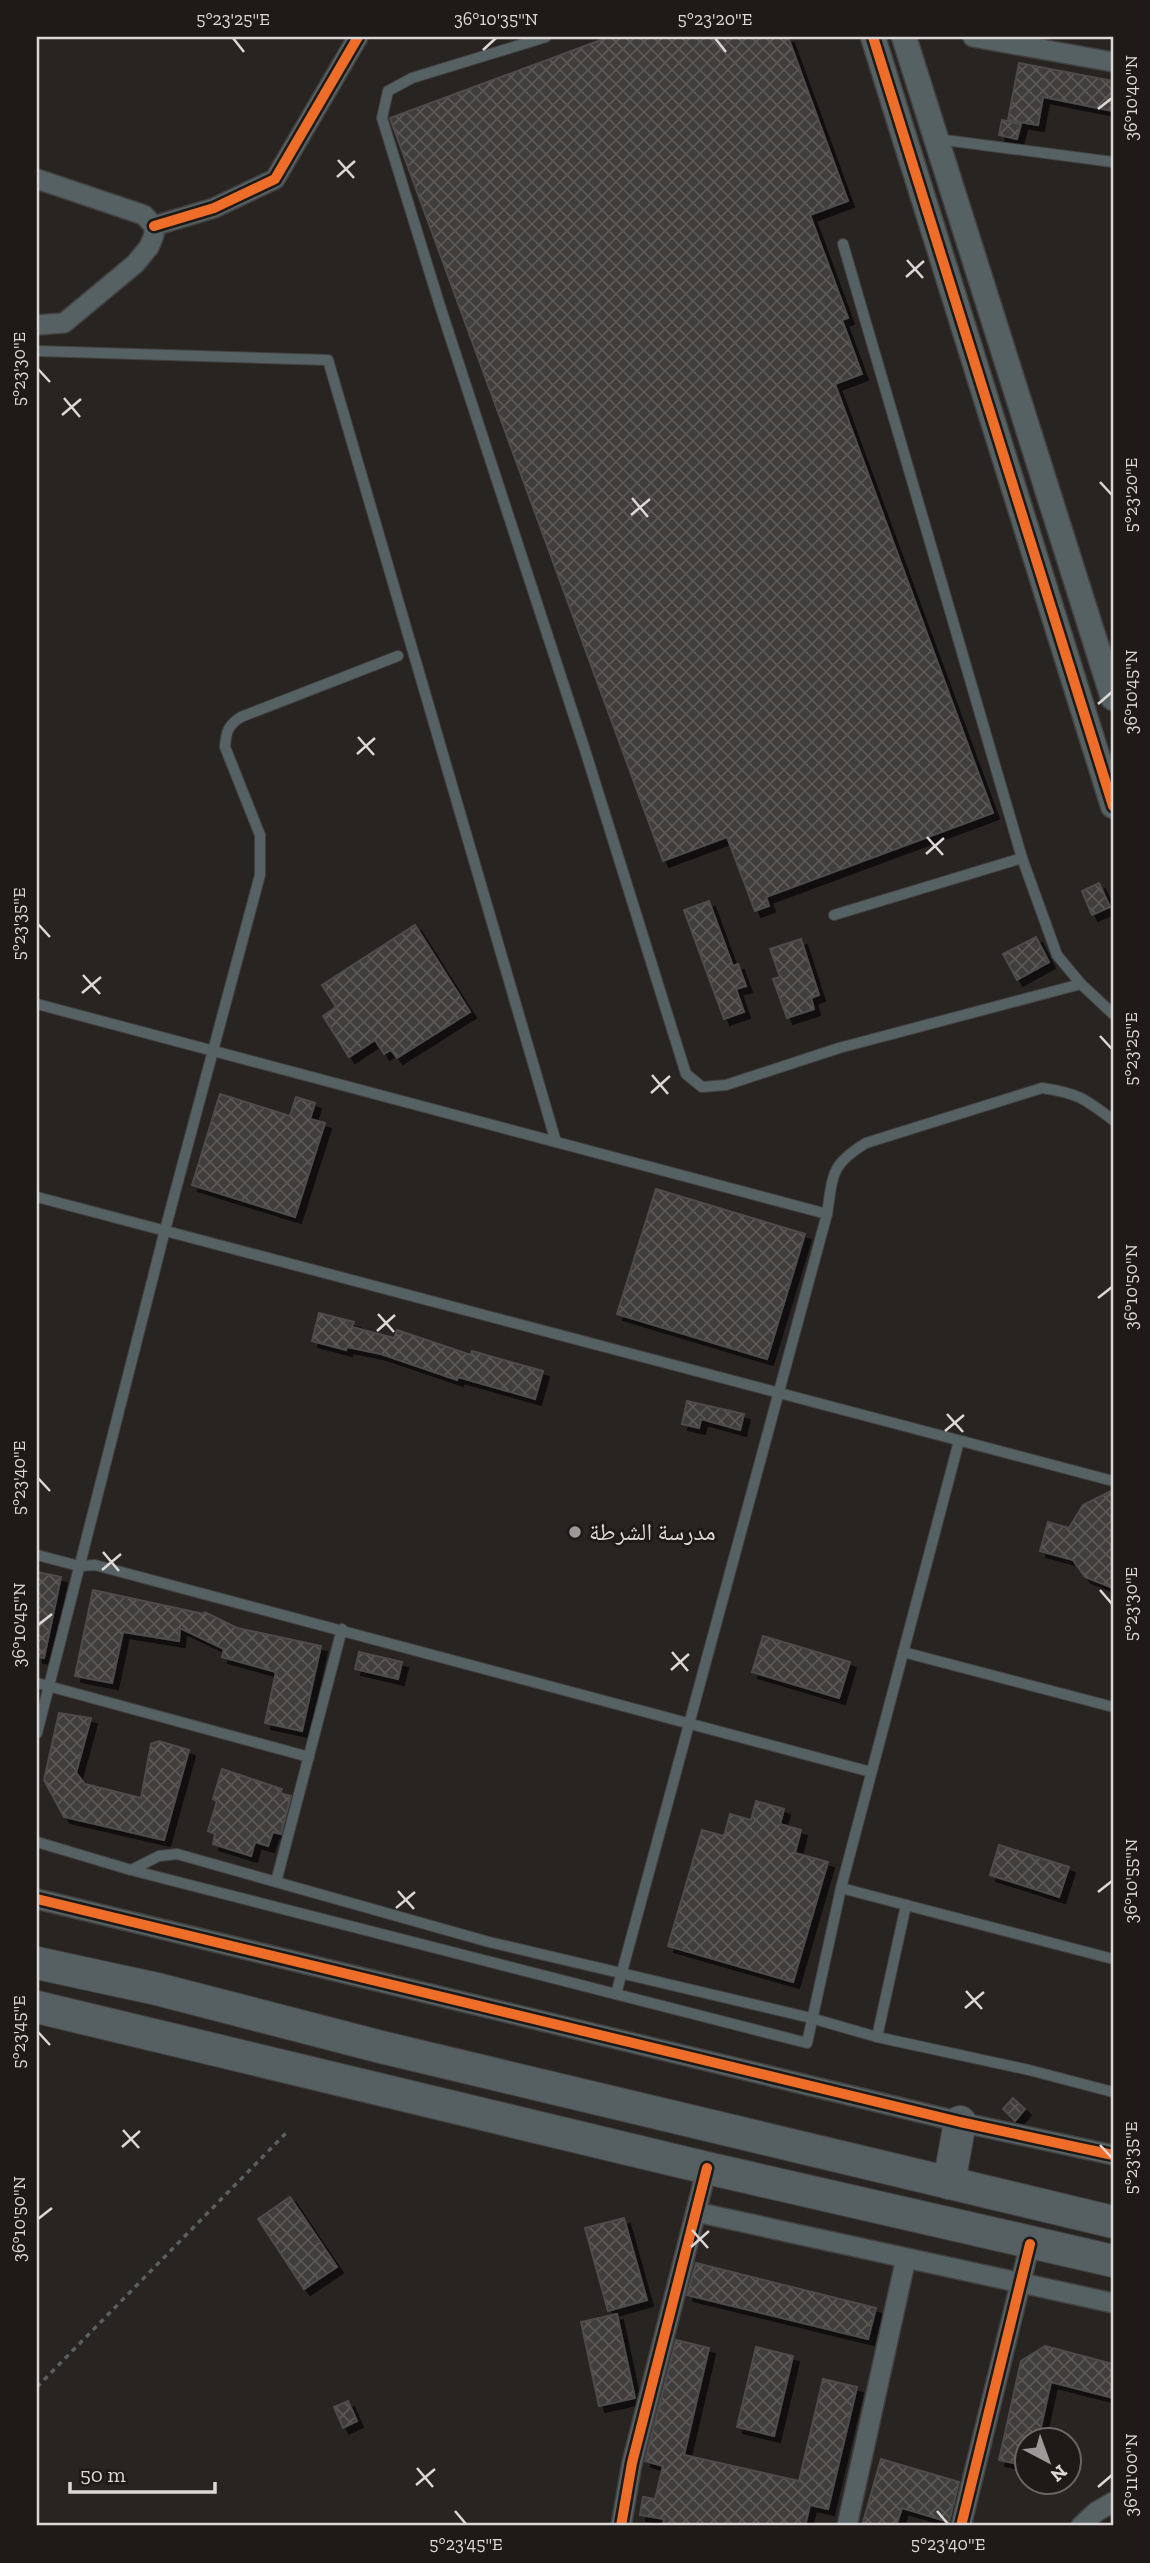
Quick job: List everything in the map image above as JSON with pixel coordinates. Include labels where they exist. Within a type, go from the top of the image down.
[{"type":"highway","points":[[37,1962],[157,1989],[381,2048],[1113,2222]]},
{"type":"highway","points":[[37,2007],[708,2168],[1113,2261]]},
{"type":"highway","points":[[949,2183],[960,2122]]},
{"type":"street","points":[[153,226],[214,208],[275,179],[358,37]]},
{"type":"street","points":[[873,37],[1113,806]]},
{"type":"street","points":[[904,37],[1113,698]]},
{"type":"street","points":[[978,37],[1113,62]]},
{"type":"street","points":[[37,179],[144,215],[153,226],[154,235],[149,247],[125,272],[64,323],[37,325]]},
{"type":"street","points":[[37,1899],[960,2122],[1113,2155]]},
{"type":"street","points":[[621,2526],[632,2463],[708,2168]]},
{"type":"street","points":[[696,2212],[1113,2303]]},
{"type":"street","points":[[961,2526],[1030,2244]]},
{"type":"street","points":[[847,2526],[906,2258]]},
{"type":"street","points":[[1081,2526],[1096,2512],[1113,2502]]},
{"type":"lane","points":[[547,37],[412,78],[388,91],[382,118],[686,1074],[702,1087],[726,1085],[839,1048],[1081,984]]},
{"type":"lane","points":[[937,139],[1113,162]]},
{"type":"lane","points":[[843,244],[1023,858],[1057,955],[1081,984],[1113,1014]]},
{"type":"lane","points":[[37,351],[328,360],[556,1142]]},
{"type":"lane","points":[[37,1732],[165,1230],[261,875],[260,835],[225,747],[226,734],[230,724],[241,717],[398,656]]},
{"type":"lane","points":[[834,915],[1023,858]]},
{"type":"lane","points":[[37,1004],[827,1214]]},
{"type":"lane","points":[[616,1994],[827,1214],[834,1175],[845,1156],[866,1143],[1042,1088],[1070,1092],[1090,1102],[1113,1120]]},
{"type":"lane","points":[[37,1197],[1113,1481]]},
{"type":"lane","points":[[37,1842],[131,1870],[807,2043],[841,1888],[959,1441]]},
{"type":"lane","points":[[37,1555],[79,1566],[95,1565],[342,1629],[871,1772]]},
{"type":"lane","points":[[276,1882],[342,1629]]},
{"type":"lane","points":[[903,1652],[1113,1707]]},
{"type":"lane","points":[[37,1683],[309,1757]]},
{"type":"lane","points":[[131,1870],[159,1856],[177,1854],[489,1942],[1113,2092]]},
{"type":"lane","points":[[841,1888],[1113,1959]]},
{"type":"lane","points":[[877,2037],[906,1905]]},
{"type":"path","points":[[37,2386],[289,2130]]},
{"type":"building","points":[[609,37],[788,37],[848,201],[810,215],[848,318],[842,320],[862,374],[835,384],[993,813],[766,897],[769,906],[755,911],[727,837],[663,861],[390,118]]},
{"type":"building","points":[[1019,63],[1113,81],[1113,111],[1043,97],[1038,125],[1008,120]]},
{"type":"building","points":[[1002,120],[1021,124],[1017,139],[999,135]]},
{"type":"building","points":[[1099,883],[1110,907],[1092,915],[1082,891]]},
{"type":"building","points":[[709,901],[733,966],[738,964],[746,986],[736,989],[744,1012],[724,1019],[684,910]]},
{"type":"building","points":[[415,925],[470,1012],[397,1058],[391,1050],[384,1054],[375,1040],[349,1057],[323,1016],[336,1007],[322,985]]},
{"type":"building","points":[[1036,937],[1049,962],[1017,980],[1003,954]]},
{"type":"building","points":[[801,939],[819,995],[811,998],[814,1009],[787,1018],[773,979],[780,977],[770,949]]},
{"type":"building","points":[[220,1094],[290,1116],[296,1097],[315,1103],[310,1119],[325,1123],[295,1217],[192,1185]]},
{"type":"building","points":[[656,1189],[805,1234],[767,1359],[617,1314]]},
{"type":"building","points":[[319,1313],[354,1322],[352,1327],[394,1338],[397,1330],[471,1355],[472,1351],[543,1371],[535,1399],[458,1377],[457,1380],[381,1354],[347,1347],[346,1350],[312,1341]]},
{"type":"building","points":[[687,1401],[744,1414],[740,1430],[701,1419],[699,1428],[682,1424]]},
{"type":"building","points":[[1113,1490],[1113,1588],[1085,1577],[1073,1560],[1040,1551],[1048,1522],[1069,1528],[1083,1505]]},
{"type":"building","points":[[37,1572],[61,1577],[44,1658],[37,1657]]},
{"type":"building","points":[[93,1590],[204,1614],[205,1612],[237,1628],[321,1646],[302,1731],[265,1723],[276,1672],[222,1657],[224,1649],[180,1628],[179,1641],[123,1632],[112,1683],[75,1676]]},
{"type":"building","points":[[763,1636],[850,1662],[839,1698],[752,1672]]},
{"type":"building","points":[[359,1652],[402,1662],[398,1679],[355,1669]]},
{"type":"building","points":[[59,1713],[91,1718],[76,1773],[85,1784],[141,1798],[151,1744],[159,1741],[189,1750],[164,1840],[64,1817],[44,1780]]},
{"type":"building","points":[[222,1769],[282,1789],[280,1793],[291,1796],[281,1834],[273,1832],[268,1846],[255,1842],[251,1856],[213,1844],[215,1834],[208,1831],[217,1801],[213,1799]]},
{"type":"building","points":[[756,1801],[784,1809],[780,1824],[801,1830],[795,1853],[828,1862],[793,1982],[668,1946],[702,1830],[724,1836],[730,1814],[751,1820]]},
{"type":"building","points":[[999,1845],[1069,1867],[1059,1897],[990,1875]]},
{"type":"building","points":[[1013,2098],[1025,2109],[1015,2121],[1003,2109]]},
{"type":"building","points":[[290,2197],[337,2267],[304,2289],[258,2219]]},
{"type":"building","points":[[624,2218],[647,2300],[608,2311],[585,2228]]},
{"type":"building","points":[[696,2263],[876,2308],[868,2339],[687,2295]]},
{"type":"building","points":[[617,2314],[635,2398],[599,2406],[581,2322]]},
{"type":"building","points":[[676,2340],[709,2348],[684,2455],[799,2481],[823,2379],[857,2387],[828,2509],[810,2505],[805,2526],[663,2526],[664,2519],[640,2515],[643,2497],[655,2499],[663,2466],[645,2461]]},
{"type":"building","points":[[1045,2346],[1113,2364],[1113,2398],[1051,2382],[1041,2426],[1014,2426],[1014,2463],[999,2460],[1021,2361]]},
{"type":"building","points":[[756,2347],[793,2356],[774,2436],[737,2427]]},
{"type":"building","points":[[348,2401],[357,2421],[343,2428],[334,2407]]},
{"type":"building","points":[[881,2459],[959,2482],[949,2522],[902,2508],[896,2526],[862,2526]]},
{"type":"cycle path","points":[[154,226],[214,208],[275,179],[358,37]]},
{"type":"cycle path","points":[[873,37],[1113,806]]},
{"type":"cycle path","points":[[37,1899],[960,2122],[1113,2155]]},
{"type":"cycle path","points":[[621,2526],[632,2463],[707,2168]]},
{"type":"cycle path","points":[[961,2526],[1030,2244]]},
{"type":"place","name":"مدرسة الشرطة","points":[[575,1532]]}]
